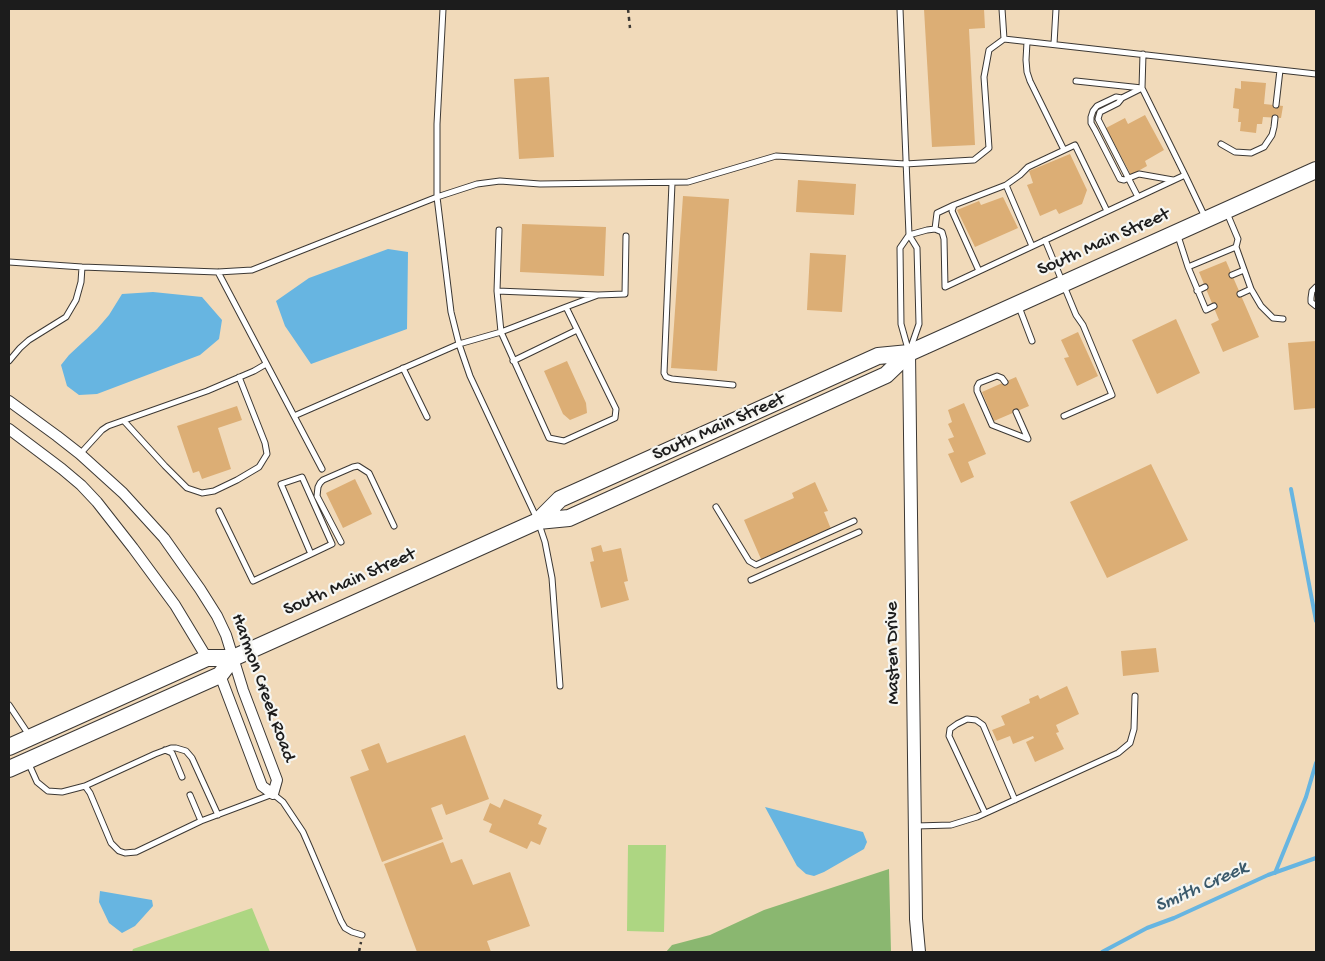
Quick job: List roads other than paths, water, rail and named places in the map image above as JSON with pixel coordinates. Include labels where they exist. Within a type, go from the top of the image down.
[{"type":"main road","name":"South Main Street","points":[[9,747],[207,658],[233,658],[538,521],[560,499],[878,356],[909,353],[1316,170]]},
{"type":"main road","name":"South Main Street","points":[[9,769],[220,675],[233,658]]},
{"type":"street","name":"Masten Drive","points":[[909,353],[916,919],[919,952]]},
{"type":"street","name":"Harmon Creek Road","points":[[9,401],[80,454],[123,493],[149,521],[200,589],[224,628],[243,690],[277,780],[273,794],[262,786],[220,675],[207,658],[175,605],[134,548],[81,485],[9,429]]},
{"type":"lane","points":[[444,9],[436,124],[436,198],[451,312],[470,376],[538,521],[545,542],[552,578],[560,686]]},
{"type":"lane","points":[[900,9],[909,234],[917,248],[918,324],[909,353]]},
{"type":"lane","points":[[1002,9],[1004,39]]},
{"type":"lane","points":[[1054,44],[1056,9]]},
{"type":"lane","points":[[9,262],[82,267],[218,272],[252,270],[436,198],[477,184],[500,181],[540,184],[688,182],[776,156],[905,164],[974,160],[989,148],[984,77],[989,50],[1004,39],[1316,74]]},
{"type":"lane","points":[[1027,42],[1026,60],[1030,81],[1064,150]]},
{"type":"lane","points":[[1143,54],[1142,88],[1206,220]]},
{"type":"lane","points":[[1276,106],[1280,70]]},
{"type":"lane","points":[[1076,80],[1142,88]]},
{"type":"lane","points":[[1138,197],[1098,120],[1100,112],[1142,88]]},
{"type":"lane","points":[[1221,144],[1235,152],[1251,153],[1264,147],[1272,135],[1275,118]]},
{"type":"lane","points":[[935,229],[937,212],[1006,185],[1020,176],[1028,167],[1075,145],[1107,211]]},
{"type":"lane","points":[[1128,179],[1139,174],[1174,180]]},
{"type":"lane","points":[[909,353],[901,324],[900,248],[909,234],[935,229],[942,232],[944,239],[944,286],[1185,175]]},
{"type":"lane","points":[[672,183],[664,373],[666,377],[672,379],[733,386]]},
{"type":"lane","points":[[1006,185],[1032,246]]},
{"type":"lane","points":[[954,205],[952,211],[979,271]]},
{"type":"lane","points":[[1226,210],[1238,239],[1236,247],[1251,289],[1260,306],[1266,312],[1273,318],[1283,319]]},
{"type":"lane","points":[[499,230],[497,291],[501,332],[549,438],[564,441],[615,418],[616,409],[566,307]]},
{"type":"lane","points":[[1177,233],[1188,267],[1206,310],[1214,306]]},
{"type":"lane","points":[[497,291],[598,295],[625,294],[626,236]]},
{"type":"lane","points":[[1045,240],[1112,395],[1064,416]]},
{"type":"lane","points":[[1188,267],[1236,247]]},
{"type":"lane","points":[[9,361],[29,340],[66,317],[76,300],[81,282],[82,267]]},
{"type":"lane","points":[[1232,275],[1244,270]]},
{"type":"lane","points":[[218,272],[322,469]]},
{"type":"lane","points":[[1197,290],[1205,286]]},
{"type":"lane","points":[[1316,287],[1312,290],[1310,298],[1311,302],[1316,306]]},
{"type":"lane","points":[[1240,294],[1251,289]]},
{"type":"lane","points":[[294,416],[459,344],[501,332],[598,295]]},
{"type":"lane","points":[[1018,304],[1032,341]]},
{"type":"lane","points":[[513,360],[577,330]]},
{"type":"lane","points":[[80,454],[108,426],[207,391],[266,364]]},
{"type":"lane","points":[[403,368],[427,417]]},
{"type":"lane","points":[[1005,382],[997,376],[978,383],[977,391],[992,425],[1028,439],[1016,412]]},
{"type":"lane","points":[[124,421],[187,488],[202,493],[214,491],[259,467],[267,454],[265,444],[239,377]]},
{"type":"lane","points":[[341,542],[317,496],[318,487],[323,480],[353,467],[358,466],[369,473],[394,526]]},
{"type":"lane","points":[[219,511],[252,581],[311,554],[332,544],[302,478],[281,484],[311,554]]},
{"type":"lane","points":[[716,507],[749,561],[756,565],[854,521]]},
{"type":"lane","points":[[751,580],[859,532]]},
{"type":"lane","points":[[915,826],[951,824],[984,813],[1118,754],[1130,743],[1134,728],[1135,696]]},
{"type":"lane","points":[[9,705],[31,737]]},
{"type":"lane","points":[[984,813],[949,736],[950,729],[967,719],[976,720],[983,724],[1015,800]]},
{"type":"lane","points":[[28,762],[37,782],[48,791],[62,792],[85,786],[155,754],[176,748],[189,753],[195,762],[218,815]]},
{"type":"lane","points":[[165,750],[172,753],[182,777]]},
{"type":"lane","points":[[85,786],[90,793],[111,843],[119,851],[125,853],[136,852],[201,821],[273,794],[283,802],[302,832],[345,928],[362,935]]},
{"type":"lane","points":[[190,795],[201,821]]},
{"type":"water","points":[[388,249],[408,252],[407,329],[311,364],[285,326],[276,301],[309,278]]},
{"type":"water","points":[[153,292],[202,297],[222,320],[219,339],[200,355],[97,394],[79,395],[67,386],[61,365],[97,329],[109,315],[122,294]]},
{"type":"water","points":[[765,807],[863,832],[867,842],[864,849],[824,872],[814,876],[806,874],[797,866]]},
{"type":"water","points":[[100,891],[152,900],[153,906],[135,926],[122,933],[109,923],[99,902]]},
{"type":"waterway","points":[[1291,489],[1316,621]]},
{"type":"waterway","points":[[1275,873],[1306,797],[1316,763]]},
{"type":"waterway","name":"Smith Creek","points":[[1102,952],[1147,928],[1174,918],[1268,875],[1316,858]]}]
